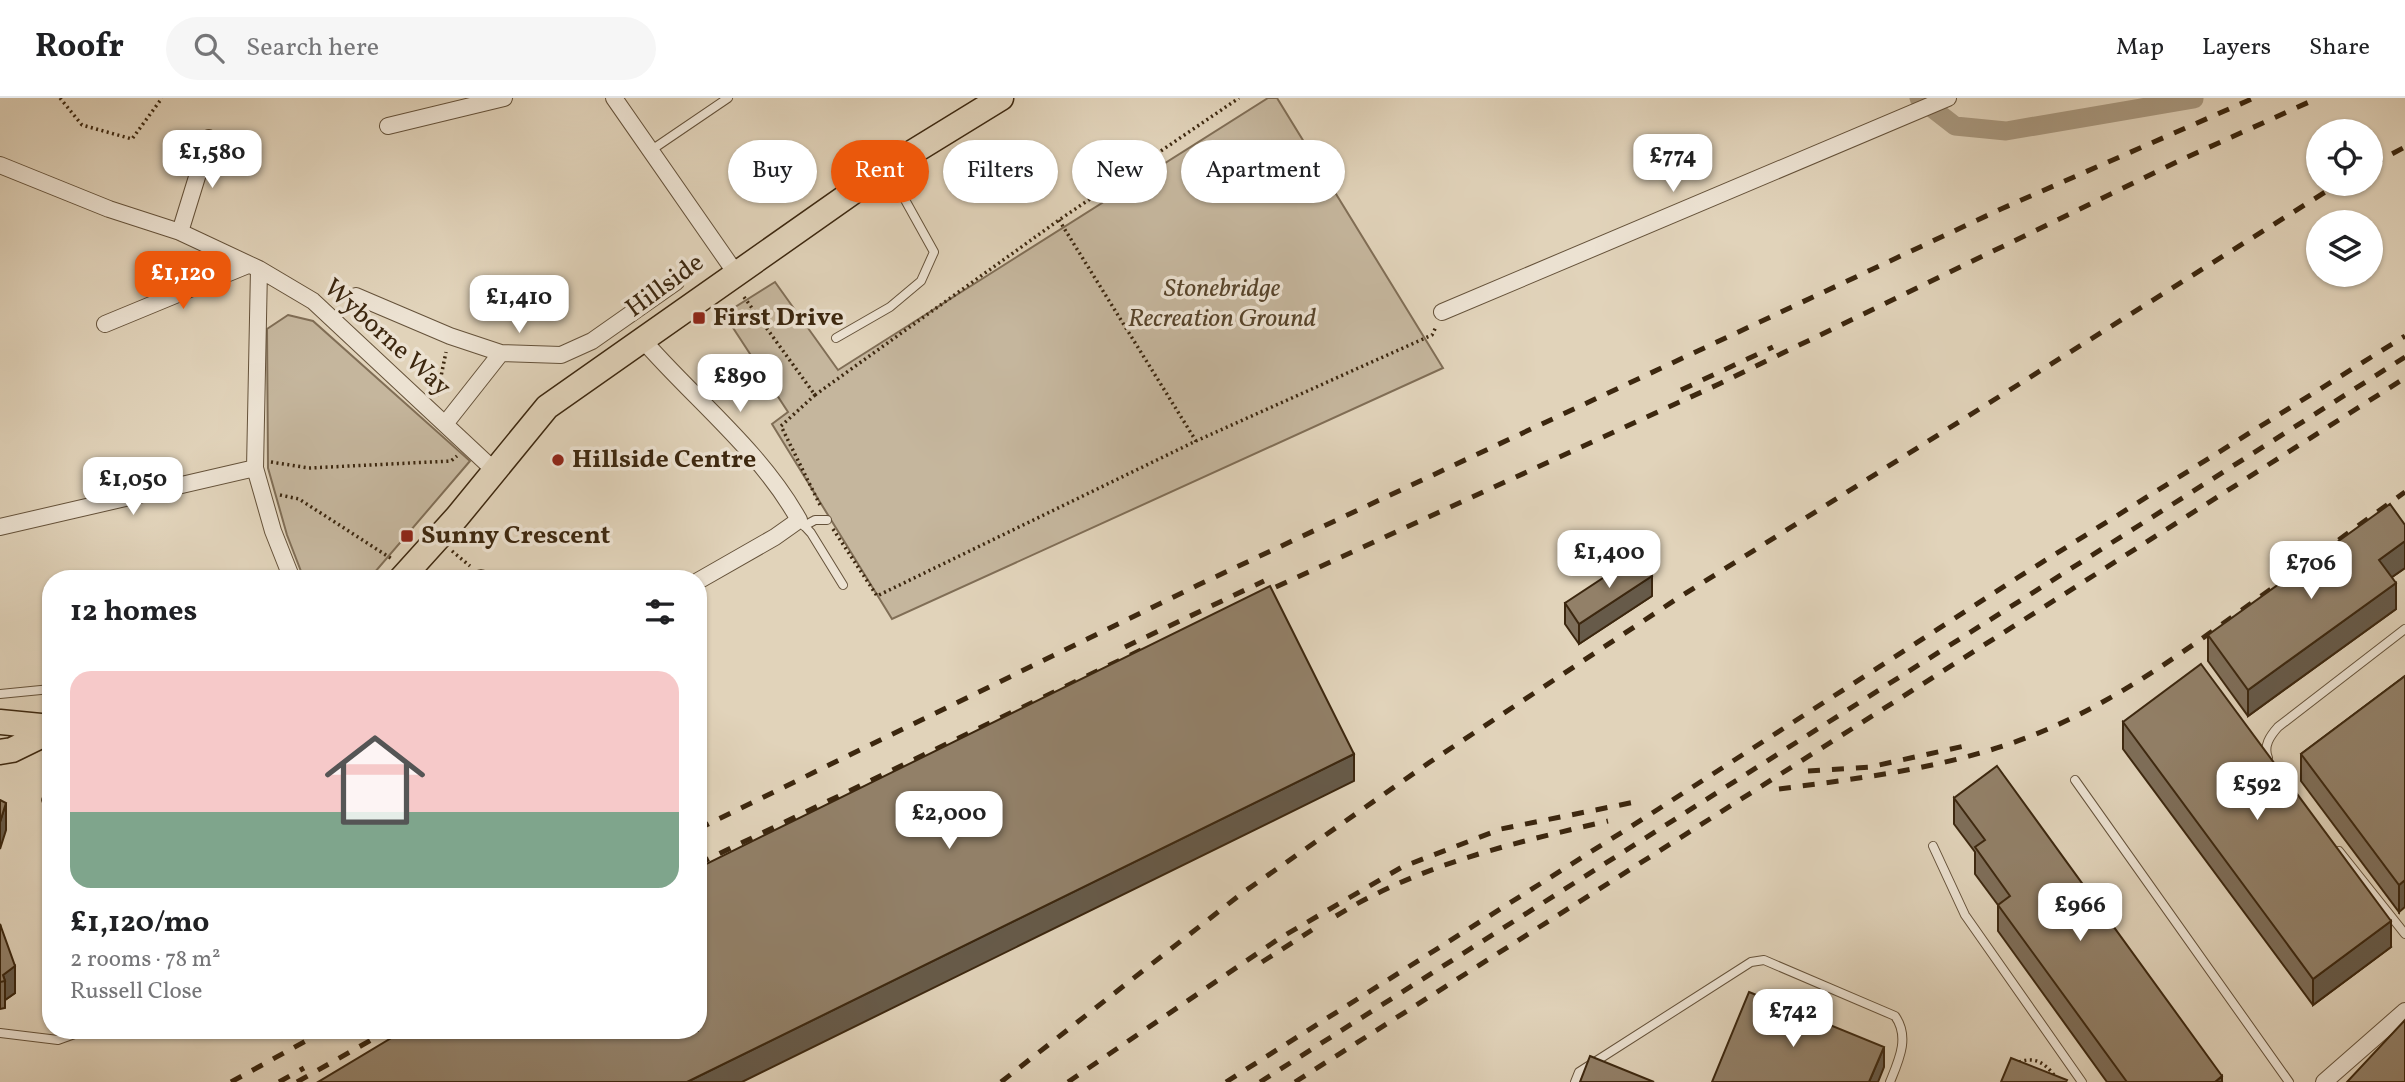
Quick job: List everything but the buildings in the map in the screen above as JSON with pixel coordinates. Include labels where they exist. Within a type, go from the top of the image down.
[{"type":"main road","name":"Hillside","points":[[929,142],[1001,98]]},
{"type":"main road","name":"Hillside","points":[[400,570],[495,471],[547,407],[836,203]]},
{"type":"main road","points":[[0,722],[42,728]]},
{"type":"main road","points":[[0,752],[12,750],[42,734]]},
{"type":"street","points":[[388,126],[504,98]]},
{"type":"street","points":[[617,99],[735,272]]},
{"type":"street","points":[[1442,312],[1943,100]]},
{"type":"street","points":[[180,232],[209,138]]},
{"type":"street","name":"Wyborne Way","points":[[0,164],[109,209],[180,232],[253,267],[313,301],[495,471]]},
{"type":"street","points":[[105,324],[253,267],[255,464],[289,570]]},
{"type":"street","points":[[356,296],[450,336],[501,353],[561,355],[592,341],[676,282]]},
{"type":"street","points":[[642,339],[680,383],[732,431],[801,523],[707,576]]},
{"type":"street","points":[[439,418],[501,353]]},
{"type":"street","points":[[0,527],[255,464]]},
{"type":"street","points":[[2324,1082],[2405,1011]]},
{"type":"lane","points":[[650,151],[728,98]]},
{"type":"lane","points":[[836,338],[890,307],[921,281],[934,252],[907,203]]},
{"type":"lane","points":[[827,520],[801,523],[843,585]]},
{"type":"lane","points":[[2274,768],[2265,751],[2269,737],[2278,727],[2405,629]]},
{"type":"lane","points":[[0,694],[42,690]]},
{"type":"lane","points":[[2075,780],[2289,1082]]},
{"type":"lane","points":[[1933,846],[1965,915],[2082,1082]]},
{"type":"lane","points":[[2337,848],[2405,934]]},
{"type":"lane","points":[[1575,1082],[1579,1072],[1751,962],[1764,960],[1895,1016],[1900,1022],[1903,1044],[1890,1082]]},
{"type":"lane","points":[[0,1033],[42,1038]]},
{"type":"path","points":[[60,98],[82,125],[132,139],[162,98]]},
{"type":"path","points":[[1239,98],[1059,220],[815,395],[781,426],[827,520],[877,596],[1196,441],[1432,335],[1442,312]]},
{"type":"path","points":[[1059,220],[1196,441]]},
{"type":"path","points":[[744,297],[815,395]]},
{"type":"path","points":[[439,418],[450,336]]},
{"type":"path","points":[[255,464],[309,468],[451,461],[468,446]]},
{"type":"path","points":[[262,491],[299,499],[400,570]]},
{"type":"path","points":[[454,552],[472,570]]},
{"type":"path","points":[[2011,1069],[2025,1060],[2036,1060],[2045,1065],[2059,1082]]},
{"type":"green space","name":"Stonebridge Recreation Ground","points":[[1268,98],[1277,98],[1303,140],[1202,140]]},
{"type":"green space","name":"Stonebridge Recreation Ground","points":[[1181,153],[1181,203],[1342,203],[1443,368],[892,619],[772,424],[788,412],[724,314],[775,282],[838,370],[1102,203],[1167,203],[1167,162]]},
{"type":"green space","points":[[288,315],[313,321],[470,461],[377,570],[301,570],[287,535],[268,468],[267,329]]},
{"type":"waterway","points":[[1919,98],[1955,126],[2006,131],[2194,99]]},
{"type":"railway","points":[[707,825],[1198,585],[2001,209],[2254,98]]},
{"type":"railway","points":[[1254,597],[1719,384],[2183,159],[2318,98]]},
{"type":"railway","points":[[2383,159],[2405,147]]},
{"type":"railway","points":[[1001,1082],[1241,894],[1430,762],[1675,600],[2319,196]]},
{"type":"railway","points":[[1226,1082],[1646,817],[2017,578],[2405,336]]},
{"type":"railway","points":[[1681,390],[1773,347]]},
{"type":"railway","points":[[1260,1082],[2405,357]]},
{"type":"railway","points":[[1295,1082],[2405,378]]},
{"type":"railway","points":[[1779,789],[1892,773],[1948,761],[2003,746],[2068,720],[2130,686],[2189,648],[2405,492]]},
{"type":"railway","points":[[1125,647],[1264,581]]},
{"type":"railway","points":[[707,860],[1143,649]]},
{"type":"railway","points":[[1808,771],[1870,767],[1969,745]]},
{"type":"railway","points":[[1068,1082],[1280,938],[1402,867],[1501,829],[1635,802]]},
{"type":"railway","points":[[1336,916],[1401,882],[1468,857],[1608,821]]},
{"type":"railway","points":[[1262,962],[1312,930]]},
{"type":"railway","points":[[231,1082],[309,1039]]},
{"type":"railway","points":[[297,1082],[373,1039]]},
{"type":"railway","points":[[279,1082],[304,1068]]},
{"type":"place","name":"First Drive","points":[[699,318]]},
{"type":"place","name":"Hillside Centre","points":[[558,460]]},
{"type":"place","name":"Sunny Crescent","points":[[407,536]]}]
